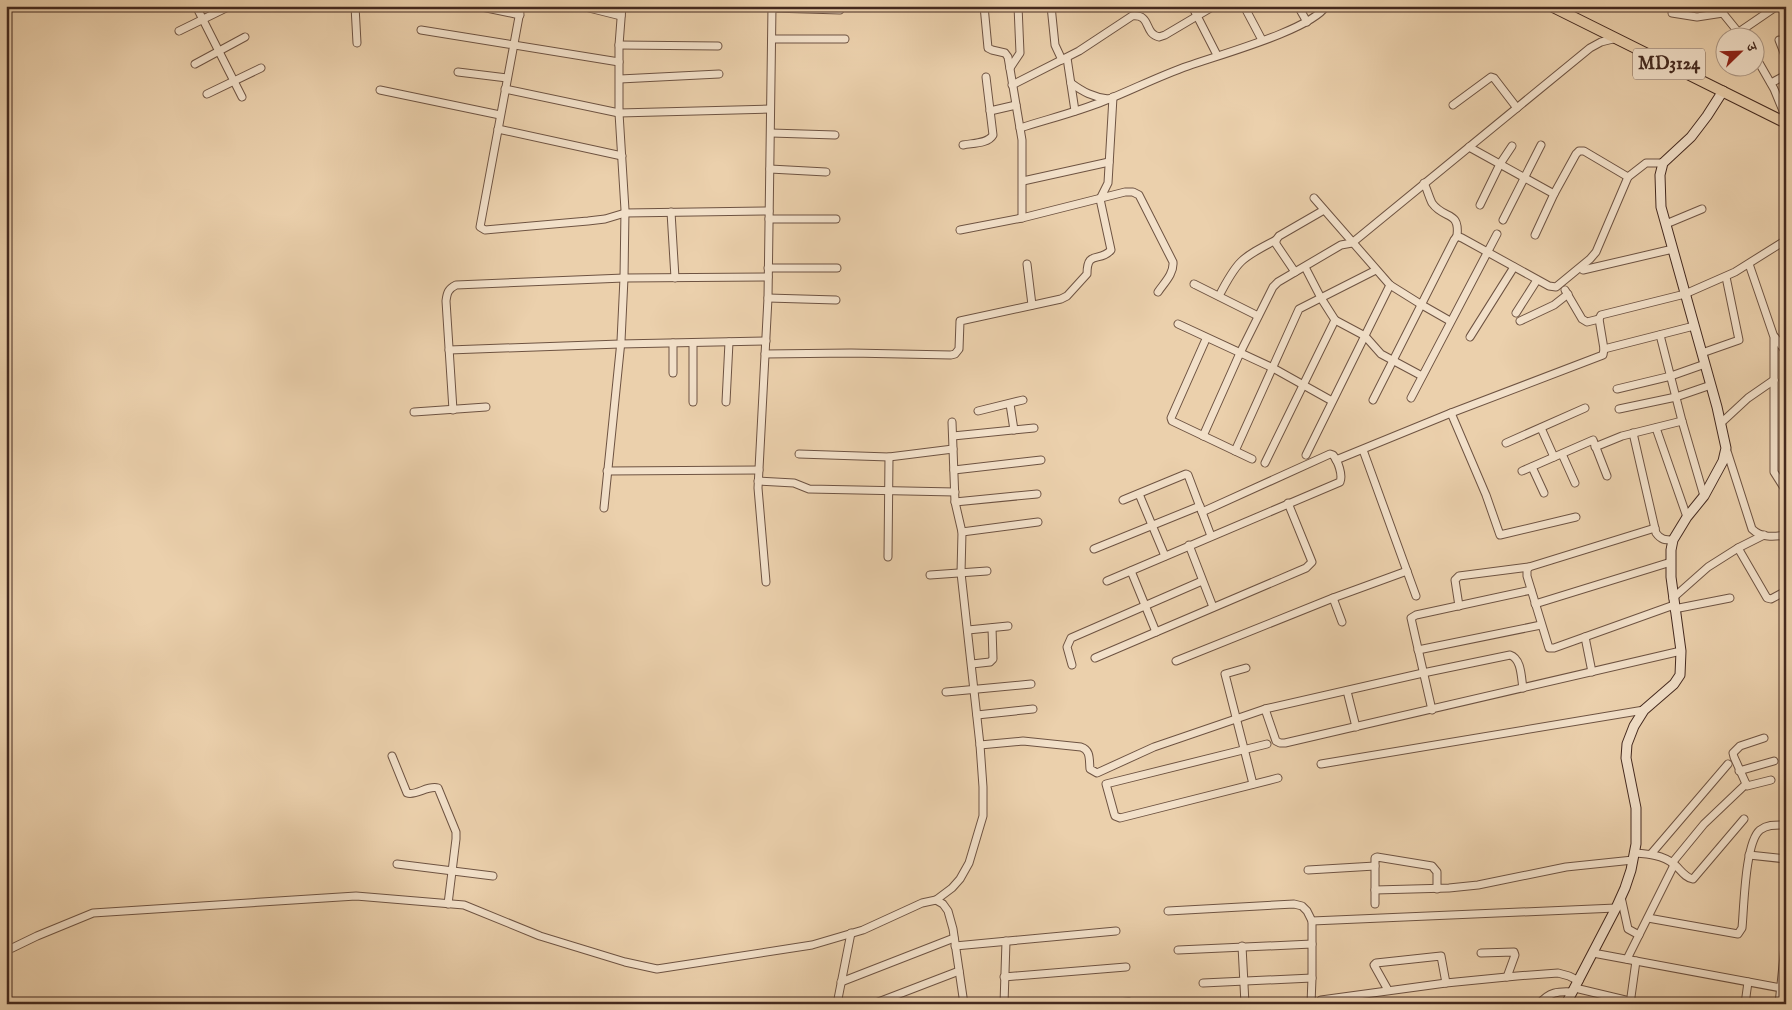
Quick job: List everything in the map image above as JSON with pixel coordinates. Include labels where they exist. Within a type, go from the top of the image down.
[{"type":"main road","name":"MD3124","points":[[1553,6],[1786,123]]},
{"type":"main road","points":[[1566,1004],[1616,908],[1625,888],[1634,856],[1636,808],[1626,758],[1627,744],[1634,726],[1644,710],[1678,679],[1681,670],[1681,651],[1674,604],[1671,562],[1673,540],[1687,517],[1704,496],[1723,461],[1726,448],[1711,385],[1661,206],[1660,186],[1663,163],[1691,136],[1723,91]]},
{"type":"street","points":[[196,6],[242,97]]},
{"type":"street","points":[[179,31],[230,6]]},
{"type":"street","points":[[355,6],[357,43]]},
{"type":"street","points":[[477,6],[520,15]]},
{"type":"street","points":[[522,6],[513,45],[480,227],[485,230],[588,221],[605,219],[625,212],[769,210]]},
{"type":"street","points":[[581,6],[620,16]]},
{"type":"street","points":[[604,508],[620,344],[624,278],[625,212],[619,113],[619,45],[622,6]]},
{"type":"street","points":[[984,6],[988,48],[1005,53],[1010,68],[1023,153],[1022,218]]},
{"type":"street","points":[[1010,68],[1020,53],[1018,6]]},
{"type":"street","points":[[1051,6],[1054,38],[1064,59],[1076,111]]},
{"type":"street","points":[[1192,6],[1218,56]]},
{"type":"street","points":[[1012,85],[1095,42],[1132,16],[1144,18],[1151,33],[1159,37],[1165,36],[1214,6]]},
{"type":"street","points":[[1244,6],[1262,40]]},
{"type":"street","points":[[1298,6],[1307,22]]},
{"type":"street","points":[[1020,128],[1076,111],[1169,73],[1262,40],[1307,22],[1319,15],[1326,6]]},
{"type":"street","points":[[1717,6],[1735,28]]},
{"type":"street","points":[[1750,28],[1777,6]]},
{"type":"street","points":[[766,582],[758,481],[768,298],[772,7],[840,10]]},
{"type":"street","points":[[1672,13],[1698,17],[1723,13]]},
{"type":"street","points":[[421,30],[619,62]]},
{"type":"street","points":[[195,64],[245,37]]},
{"type":"street","points":[[1203,436],[1240,353],[1273,287],[1341,245],[1352,243],[1590,48],[1601,42],[1618,38]]},
{"type":"street","points":[[772,39],[845,39]]},
{"type":"street","points":[[1779,40],[1786,58]]},
{"type":"street","points":[[619,45],[718,46]]},
{"type":"street","points":[[207,94],[261,68]]},
{"type":"street","points":[[1764,71],[1786,118]]},
{"type":"street","points":[[458,72],[507,78]]},
{"type":"street","points":[[620,79],[719,74]]},
{"type":"street","points":[[1771,83],[1786,75]]},
{"type":"street","points":[[962,145],[992,138],[986,77]]},
{"type":"street","points":[[1453,105],[1491,77],[1494,78],[1517,108]]},
{"type":"street","points":[[1071,83],[1082,92],[1094,97],[1111,98]]},
{"type":"street","points":[[505,89],[619,113],[770,110]]},
{"type":"street","points":[[380,90],[500,115]]},
{"type":"street","points":[[765,354],[951,355],[955,354],[959,349],[960,321],[1067,296],[1087,274],[1087,262],[1111,250],[1112,245],[1100,199],[1108,182],[1111,98]]},
{"type":"street","points":[[990,111],[1016,105]]},
{"type":"street","points":[[498,129],[622,156]]},
{"type":"street","points":[[771,133],[835,135]]},
{"type":"street","points":[[1503,220],[1541,145]]},
{"type":"street","points":[[1480,205],[1500,164],[1512,146]]},
{"type":"street","points":[[1469,147],[1554,194]]},
{"type":"street","points":[[1535,235],[1554,194],[1579,151],[1584,151],[1628,177]]},
{"type":"street","points":[[1023,181],[1109,162]]},
{"type":"street","points":[[1457,236],[1549,286],[1556,286],[1590,260],[1596,252],[1628,177],[1646,163],[1663,163]]},
{"type":"street","points":[[770,169],[826,172]]},
{"type":"street","points":[[1372,400],[1457,236],[1457,221],[1432,203],[1424,183]]},
{"type":"street","points":[[960,230],[1022,218],[1125,192],[1134,192],[1139,195],[1173,262],[1174,268],[1158,292]]},
{"type":"street","points":[[1314,198],[1390,284],[1450,321]]},
{"type":"street","points":[[1666,224],[1702,209]]},
{"type":"street","points":[[1219,296],[1232,270],[1240,261],[1324,210]]},
{"type":"street","points":[[672,212],[675,278]]},
{"type":"street","points":[[769,219],[836,220]]},
{"type":"street","points":[[1411,398],[1497,234]]},
{"type":"street","points":[[1276,240],[1276,244],[1295,272]]},
{"type":"street","points":[[1520,320],[1554,306],[1567,292],[1582,319],[1587,322],[1599,319],[1601,315],[1613,311],[1686,294],[1726,277],[1786,240]]},
{"type":"street","points":[[1583,270],[1673,249]]},
{"type":"street","points":[[1027,264],[1032,305]]},
{"type":"street","points":[[1749,264],[1774,337],[1774,472],[1786,491]]},
{"type":"street","points":[[1305,267],[1334,320],[1365,336],[1376,350],[1392,361],[1422,376]]},
{"type":"street","points":[[1470,337],[1514,267]]},
{"type":"street","points":[[768,268],[837,268]]},
{"type":"street","points":[[1235,451],[1299,310],[1376,270]]},
{"type":"street","points":[[1702,353],[1739,340],[1726,277]]},
{"type":"street","points":[[453,410],[447,294],[450,288],[456,285],[624,278],[768,278]]},
{"type":"street","points":[[1516,313],[1538,280]]},
{"type":"street","points":[[1194,284],[1258,316]]},
{"type":"street","points":[[1306,455],[1390,284]]},
{"type":"street","points":[[768,298],[836,300]]},
{"type":"street","points":[[1336,460],[1451,413],[1603,355],[1604,348],[1599,319]]},
{"type":"street","points":[[1264,463],[1334,320]]},
{"type":"street","points":[[1178,324],[1273,368],[1332,401]]},
{"type":"street","points":[[1604,348],[1694,326]]},
{"type":"street","points":[[1660,335],[1704,496]]},
{"type":"street","points":[[1774,337],[1786,352]]},
{"type":"street","points":[[1206,338],[1171,418],[1172,421],[1252,460]]},
{"type":"street","points":[[449,350],[766,341]]},
{"type":"street","points":[[726,402],[729,342]]},
{"type":"street","points":[[673,343],[673,373]]},
{"type":"street","points":[[693,343],[693,402]]},
{"type":"street","points":[[1617,389],[1671,376],[1705,364]]},
{"type":"street","points":[[1721,423],[1748,398],[1774,380]]},
{"type":"street","points":[[1619,410],[1676,397],[1711,385]]},
{"type":"street","points":[[978,411],[1023,400]]},
{"type":"street","points":[[1010,404],[1014,430]]},
{"type":"street","points":[[414,412],[486,407]]},
{"type":"street","points":[[1506,443],[1585,408]]},
{"type":"street","points":[[1451,413],[1486,495],[1500,535],[1576,517]]},
{"type":"street","points":[[1596,447],[1622,436],[1682,421]]},
{"type":"street","points":[[7,950],[84,916],[98,913],[356,896],[448,904],[472,908],[540,936],[641,967],[657,969],[687,966],[812,945],[863,930],[922,903],[936,900],[952,888],[960,879],[969,862],[981,825],[983,786],[975,690],[961,573],[962,532],[955,502],[952,422]]},
{"type":"street","points":[[952,436],[1034,428]]},
{"type":"street","points":[[1540,428],[1554,457]]},
{"type":"street","points":[[1656,428],[1687,517]]},
{"type":"street","points":[[1633,434],[1655,528],[1659,538],[1673,540]]},
{"type":"street","points":[[1522,471],[1593,440],[1608,476]]},
{"type":"street","points":[[1726,448],[1752,529],[1764,535],[1786,535]]},
{"type":"street","points":[[799,454],[889,457],[953,449]]},
{"type":"street","points":[[1363,450],[1416,596]]},
{"type":"street","points":[[1094,549],[1151,525],[1201,509],[1330,454],[1336,460],[1342,477],[1340,482],[1107,581]]},
{"type":"street","points":[[1562,454],[1575,483]]},
{"type":"street","points":[[888,557],[889,457]]},
{"type":"street","points":[[954,470],[1041,460]]},
{"type":"street","points":[[1532,467],[1544,493]]},
{"type":"street","points":[[607,471],[759,470]]},
{"type":"street","points":[[1123,500],[1186,474],[1211,536]]},
{"type":"street","points":[[758,481],[794,483],[809,489],[955,492]]},
{"type":"street","points":[[955,502],[1037,494]]},
{"type":"street","points":[[1139,494],[1165,556]]},
{"type":"street","points":[[1095,658],[1310,565],[1312,562],[1288,503]]},
{"type":"street","points":[[962,532],[1038,522]]},
{"type":"street","points":[[1459,606],[1455,580],[1459,576],[1529,567],[1655,528]]},
{"type":"street","points":[[1674,604],[1708,567],[1738,548],[1764,535]]},
{"type":"street","points":[[1189,545],[1213,607]]},
{"type":"street","points":[[1738,548],[1768,598],[1786,591]]},
{"type":"street","points":[[1535,604],[1671,562]]},
{"type":"street","points":[[1529,567],[1526,570],[1527,576],[1549,648],[1554,648],[1674,604],[1730,598]]},
{"type":"street","points":[[930,575],[987,571]]},
{"type":"street","points":[[1131,571],[1156,632]]},
{"type":"street","points":[[1176,661],[1406,571]]},
{"type":"street","points":[[1072,665],[1067,647],[1071,638],[1202,581]]},
{"type":"street","points":[[1432,710],[1411,618],[1416,615],[1531,590]]},
{"type":"street","points":[[1333,598],[1342,622]]},
{"type":"street","points":[[1418,650],[1541,625]]},
{"type":"street","points":[[968,630],[1008,626]]},
{"type":"street","points":[[972,664],[990,662],[993,659],[992,628]]},
{"type":"street","points":[[1585,637],[1592,672]]},
{"type":"street","points":[[1265,709],[1276,741],[1280,743],[1432,710],[1681,651]]},
{"type":"street","points":[[980,745],[1023,741],[1082,747],[1086,748],[1088,752],[1090,769],[1097,773],[1154,747],[1265,709],[1510,655],[1518,661],[1523,688]]},
{"type":"street","points":[[1246,668],[1225,674],[1253,784]]},
{"type":"street","points":[[946,692],[1031,684]]},
{"type":"street","points":[[1347,691],[1356,727]]},
{"type":"street","points":[[977,715],[1033,709]]},
{"type":"street","points":[[1321,764],[1644,710]]},
{"type":"street","points":[[1764,738],[1740,746],[1736,749],[1734,758],[1747,786],[1771,780]]},
{"type":"street","points":[[1267,744],[1108,784],[1106,786],[1114,813],[1120,818],[1278,778]]},
{"type":"street","points":[[392,756],[407,793],[412,794],[433,787],[440,790],[456,832],[448,904]]},
{"type":"street","points":[[1739,771],[1774,761]]},
{"type":"street","points":[[1651,854],[1728,764]]},
{"type":"street","points":[[1627,960],[1673,864],[1704,824],[1746,784]]},
{"type":"street","points":[[1375,890],[1491,884],[1566,866],[1651,854],[1658,855],[1673,864],[1690,879],[1695,878],[1744,819]]},
{"type":"street","points":[[1648,918],[1738,934],[1742,928],[1749,855],[1753,838],[1760,830],[1770,825],[1786,825]]},
{"type":"street","points":[[1749,855],[1786,858]]},
{"type":"street","points":[[1375,904],[1375,858],[1380,856],[1432,866],[1437,872],[1437,888]]},
{"type":"street","points":[[398,864],[493,876]]},
{"type":"street","points":[[1308,870],[1375,866]]},
{"type":"street","points":[[1621,897],[1628,929],[1639,935]]},
{"type":"street","points":[[936,900],[943,904],[948,911],[964,1004]]},
{"type":"street","points":[[1168,911],[1294,904],[1302,906],[1312,921],[1311,1004]]},
{"type":"street","points":[[1312,921],[1616,908]]},
{"type":"street","points":[[955,946],[1116,932]]},
{"type":"street","points":[[837,1004],[851,933]]},
{"type":"street","points":[[1779,1004],[1784,978],[1786,936]]},
{"type":"street","points":[[841,982],[954,938]]},
{"type":"street","points":[[1004,1004],[1006,941]]},
{"type":"street","points":[[1178,950],[1312,944]]},
{"type":"street","points":[[1242,946],[1244,1004]]},
{"type":"street","points":[[1481,953],[1514,952],[1515,955],[1507,977]]},
{"type":"street","points":[[1593,953],[1781,988]]},
{"type":"street","points":[[1388,990],[1374,965],[1376,963],[1441,956],[1446,983]]},
{"type":"street","points":[[1631,1002],[1636,961]]},
{"type":"street","points":[[1004,977],[1126,968]]},
{"type":"street","points":[[873,1004],[959,971]]},
{"type":"street","points":[[1321,1000],[1446,983],[1558,974],[1569,976],[1576,987]]},
{"type":"street","points":[[1203,983],[1312,978]]},
{"type":"street","points":[[1745,1004],[1748,982]]},
{"type":"street","points":[[1539,1004],[1549,993],[1576,987],[1613,1000],[1642,1004]]},
{"type":"street","points":[[1105,1004],[1129,1002]]}]
